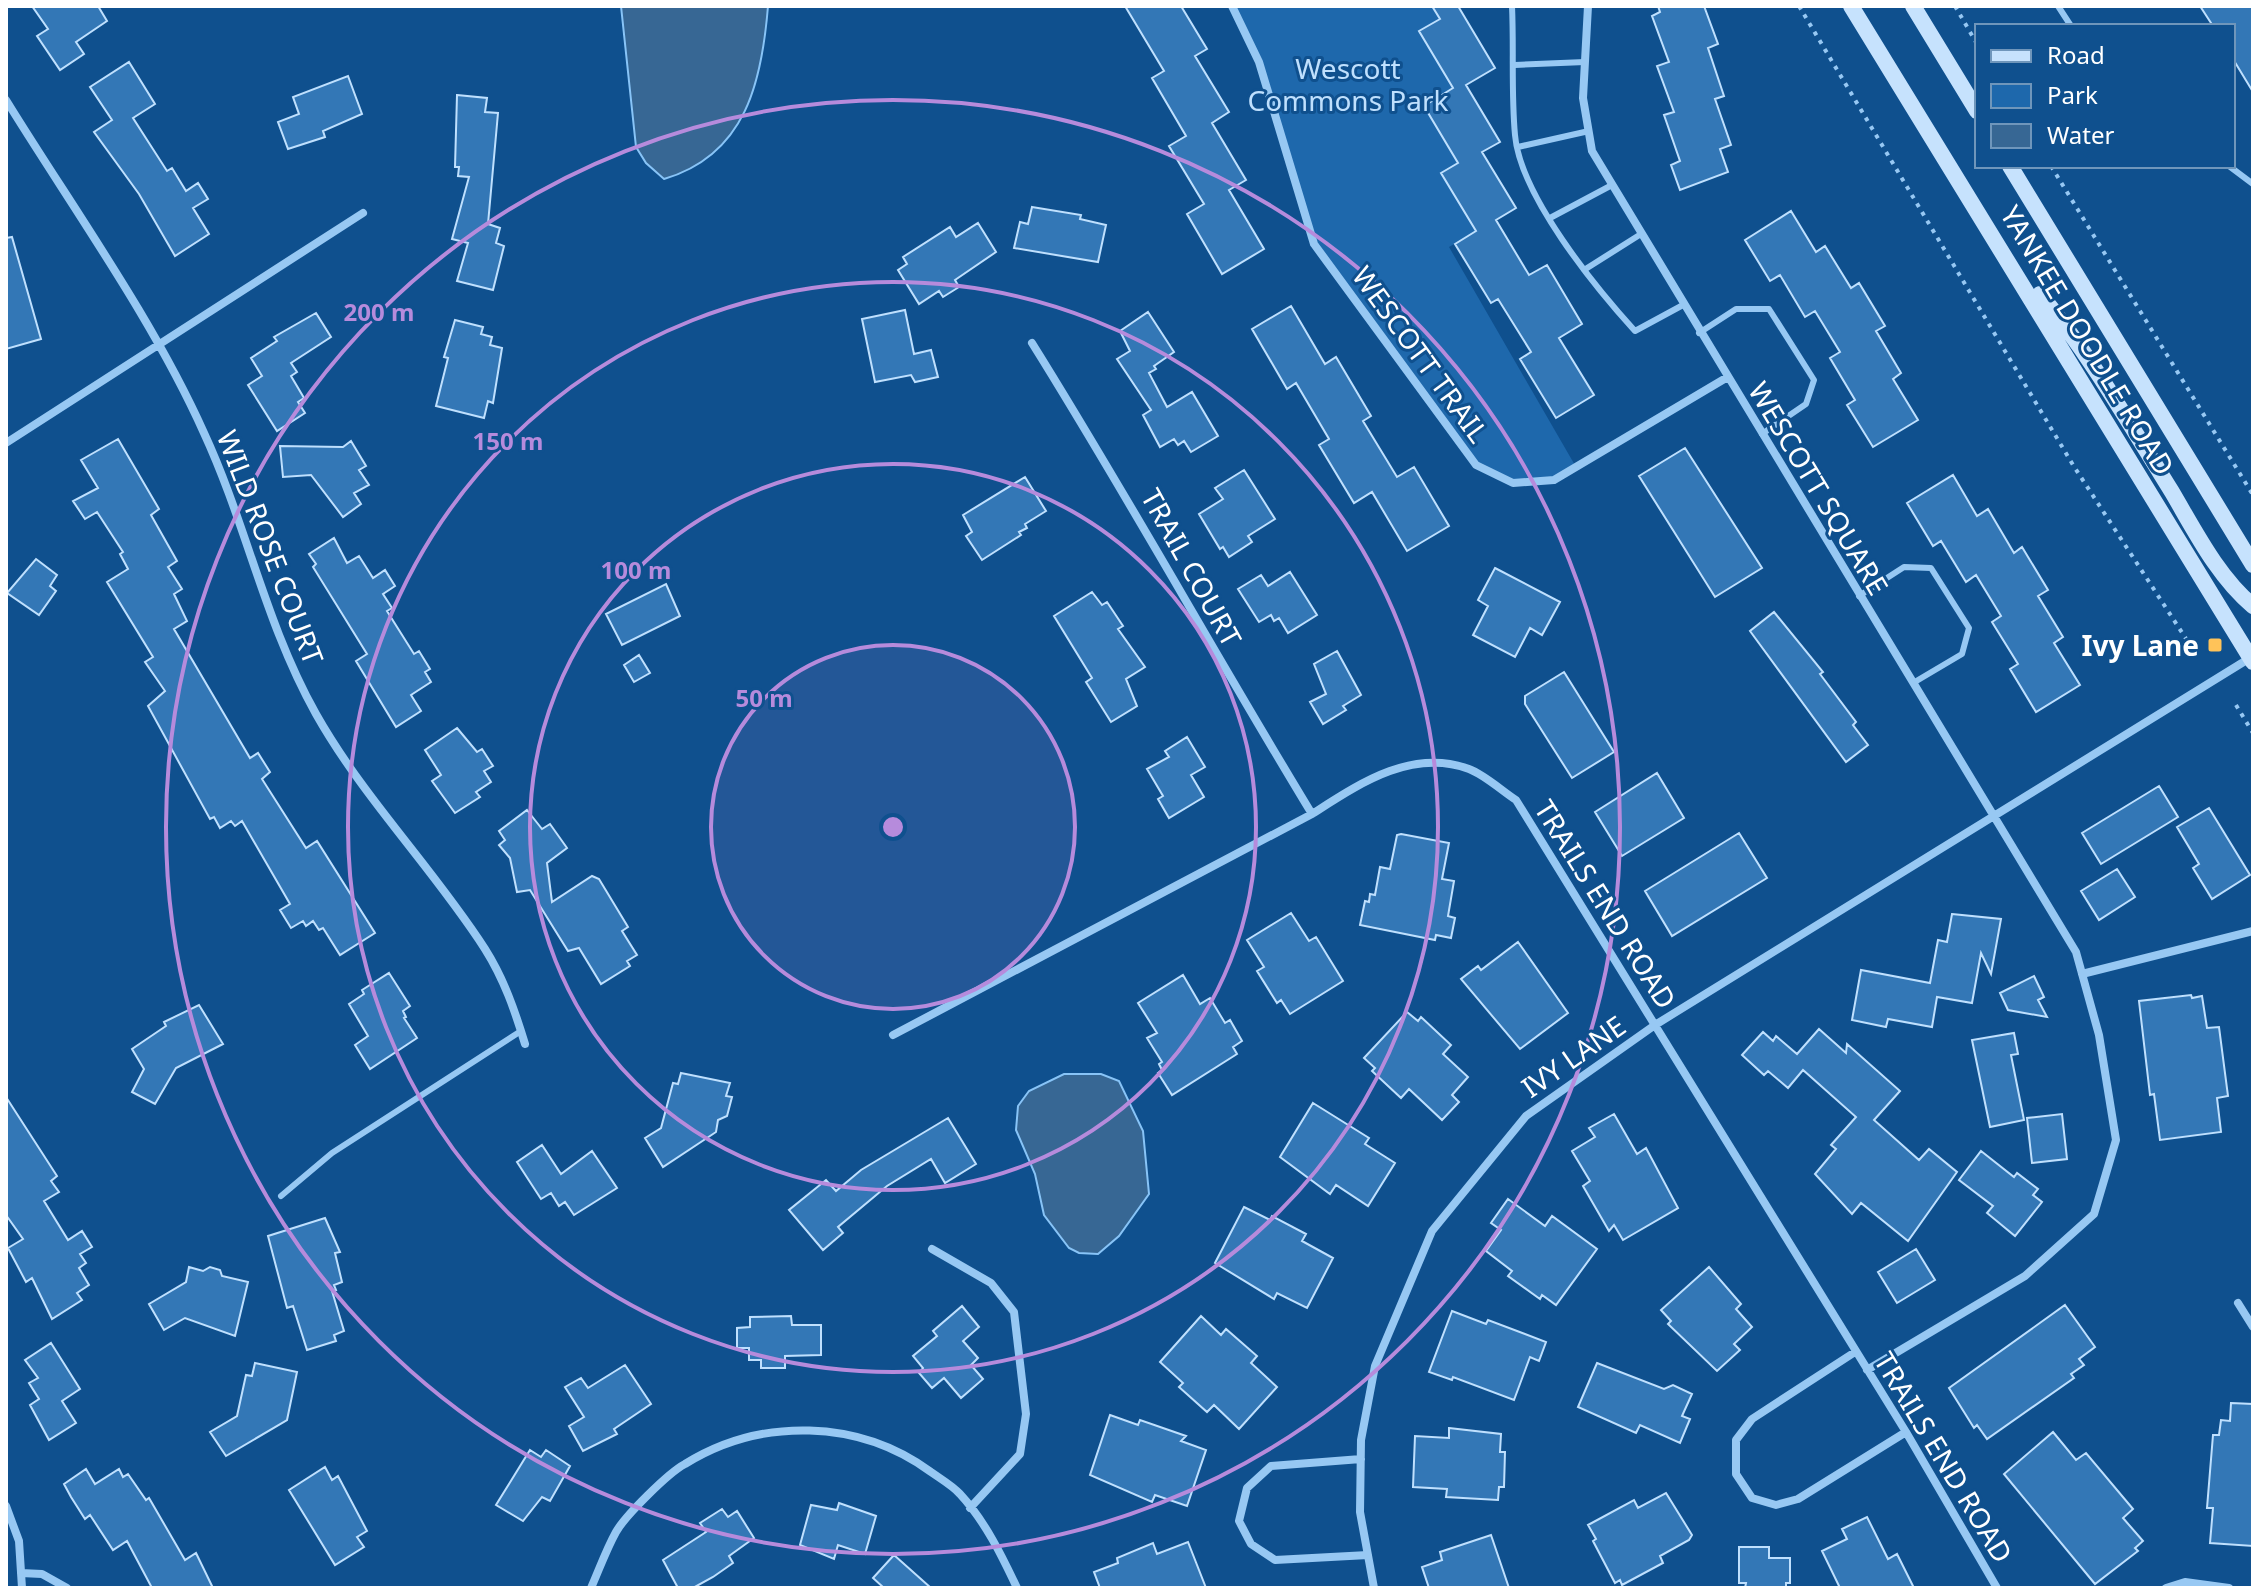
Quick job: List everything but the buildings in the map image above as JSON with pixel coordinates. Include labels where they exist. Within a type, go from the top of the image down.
[{"type":"main road","name":"YANKEE DOODLE ROAD","points":[[1851,6],[2252,659]]},
{"type":"main road","points":[[1913,6],[1975,108]]},
{"type":"main road","name":"YANKEE DOODLE ROAD","points":[[2011,168],[2253,565]]},
{"type":"main road","points":[[2003,250],[2071,332],[2204,546],[2240,595],[2253,606]]},
{"type":"street","name":"WESCOTT TRAIL","points":[[1232,6],[1259,62],[1314,244],[1476,465],[1513,483],[1554,480],[1726,378]]},
{"type":"street","name":"WESCOTT SQUARE","points":[[1588,6],[1583,98],[1592,151],[1726,378],[2076,952],[2099,1035],[2116,1140],[2094,1214],[2025,1276],[1867,1370]]},
{"type":"street","name":"WILD ROSE COURT","points":[[6,100],[157,343],[210,446],[265,605],[303,689],[369,794],[486,950],[502,980],[525,1044]]},
{"type":"street","points":[[6,443],[363,213]]},
{"type":"street","name":"TRAIL COURT","points":[[1032,343],[1127,494],[1214,654],[1312,814]]},
{"type":"street","name":"IVY LANE","points":[[1374,1588],[1360,1512],[1361,1459],[1375,1366],[1432,1231],[1526,1116],[1655,1025],[2252,659]]},
{"type":"street","name":"TRAILS END ROAD","points":[[893,1035],[1312,814],[1368,779],[1417,762],[1469,769],[1516,800],[1906,1432],[1997,1588]]},
{"type":"street","points":[[2082,974],[2253,931]]},
{"type":"street","points":[[932,1249],[991,1283],[1014,1312],[1026,1414],[1020,1454],[970,1508]]},
{"type":"street","points":[[2238,1303],[2253,1327]]},
{"type":"street","points":[[1855,1352],[1752,1419],[1736,1440],[1736,1474],[1752,1498],[1776,1505],[1798,1499],[1906,1432]]},
{"type":"street","points":[[591,1588],[617,1529],[682,1465],[726,1443],[775,1431],[826,1430],[875,1441],[919,1464],[960,1494],[998,1547],[1017,1588]]},
{"type":"street","points":[[1361,1459],[1271,1466],[1247,1488],[1239,1521],[1251,1544],[1275,1560],[1368,1555]]},
{"type":"street","points":[[6,1506],[19,1541],[22,1588]]},
{"type":"street","points":[[21,1573],[42,1574],[67,1588]]},
{"type":"street","points":[[2166,1588],[2185,1582],[2229,1588]]},
{"type":"lane","points":[[1512,6],[1515,138],[1564,245],[1635,331],[1683,305]]},
{"type":"lane","points":[[2058,6],[2070,24]]},
{"type":"lane","points":[[1515,65],[1585,62]]},
{"type":"lane","points":[[1518,147],[1589,131]]},
{"type":"lane","points":[[2232,168],[2253,184]]},
{"type":"lane","points":[[1550,218],[1612,185]]},
{"type":"lane","points":[[1584,270],[1641,234]]},
{"type":"lane","points":[[1699,333],[1736,309],[1769,309],[1814,380],[1806,404],[1761,435]]},
{"type":"lane","points":[[1859,596],[1904,567],[1931,568],[1969,628],[1962,654],[1913,683]]},
{"type":"lane","points":[[281,1196],[332,1153],[521,1031]]},
{"type":"path","points":[[1799,6],[2073,465],[2194,651]]},
{"type":"path","points":[[1955,6],[1975,41]]},
{"type":"path","points":[[2052,168],[2253,495]]},
{"type":"path","points":[[2236,705],[2253,733]]},
{"type":"green space","name":"Wescott Commons Park","points":[[1232,6],[1432,6],[1440,19],[1420,31],[1453,88],[1458,163],[1442,174],[1476,231],[1449,247],[1576,467],[1549,479],[1526,482],[1502,477],[1476,465],[1314,244],[1259,62]]},
{"type":"water","points":[[621,6],[768,6],[761,61],[744,112],[714,152],[692,168],[664,179],[646,163],[636,147]]},
{"type":"water","points":[[1064,1074],[1101,1074],[1119,1081],[1143,1131],[1149,1194],[1119,1236],[1098,1254],[1079,1253],[1069,1248],[1044,1215],[1035,1174],[1016,1130],[1018,1106],[1029,1091]]},
{"type":"place","name":"Ivy Lane","points":[[2215,645]]}]
